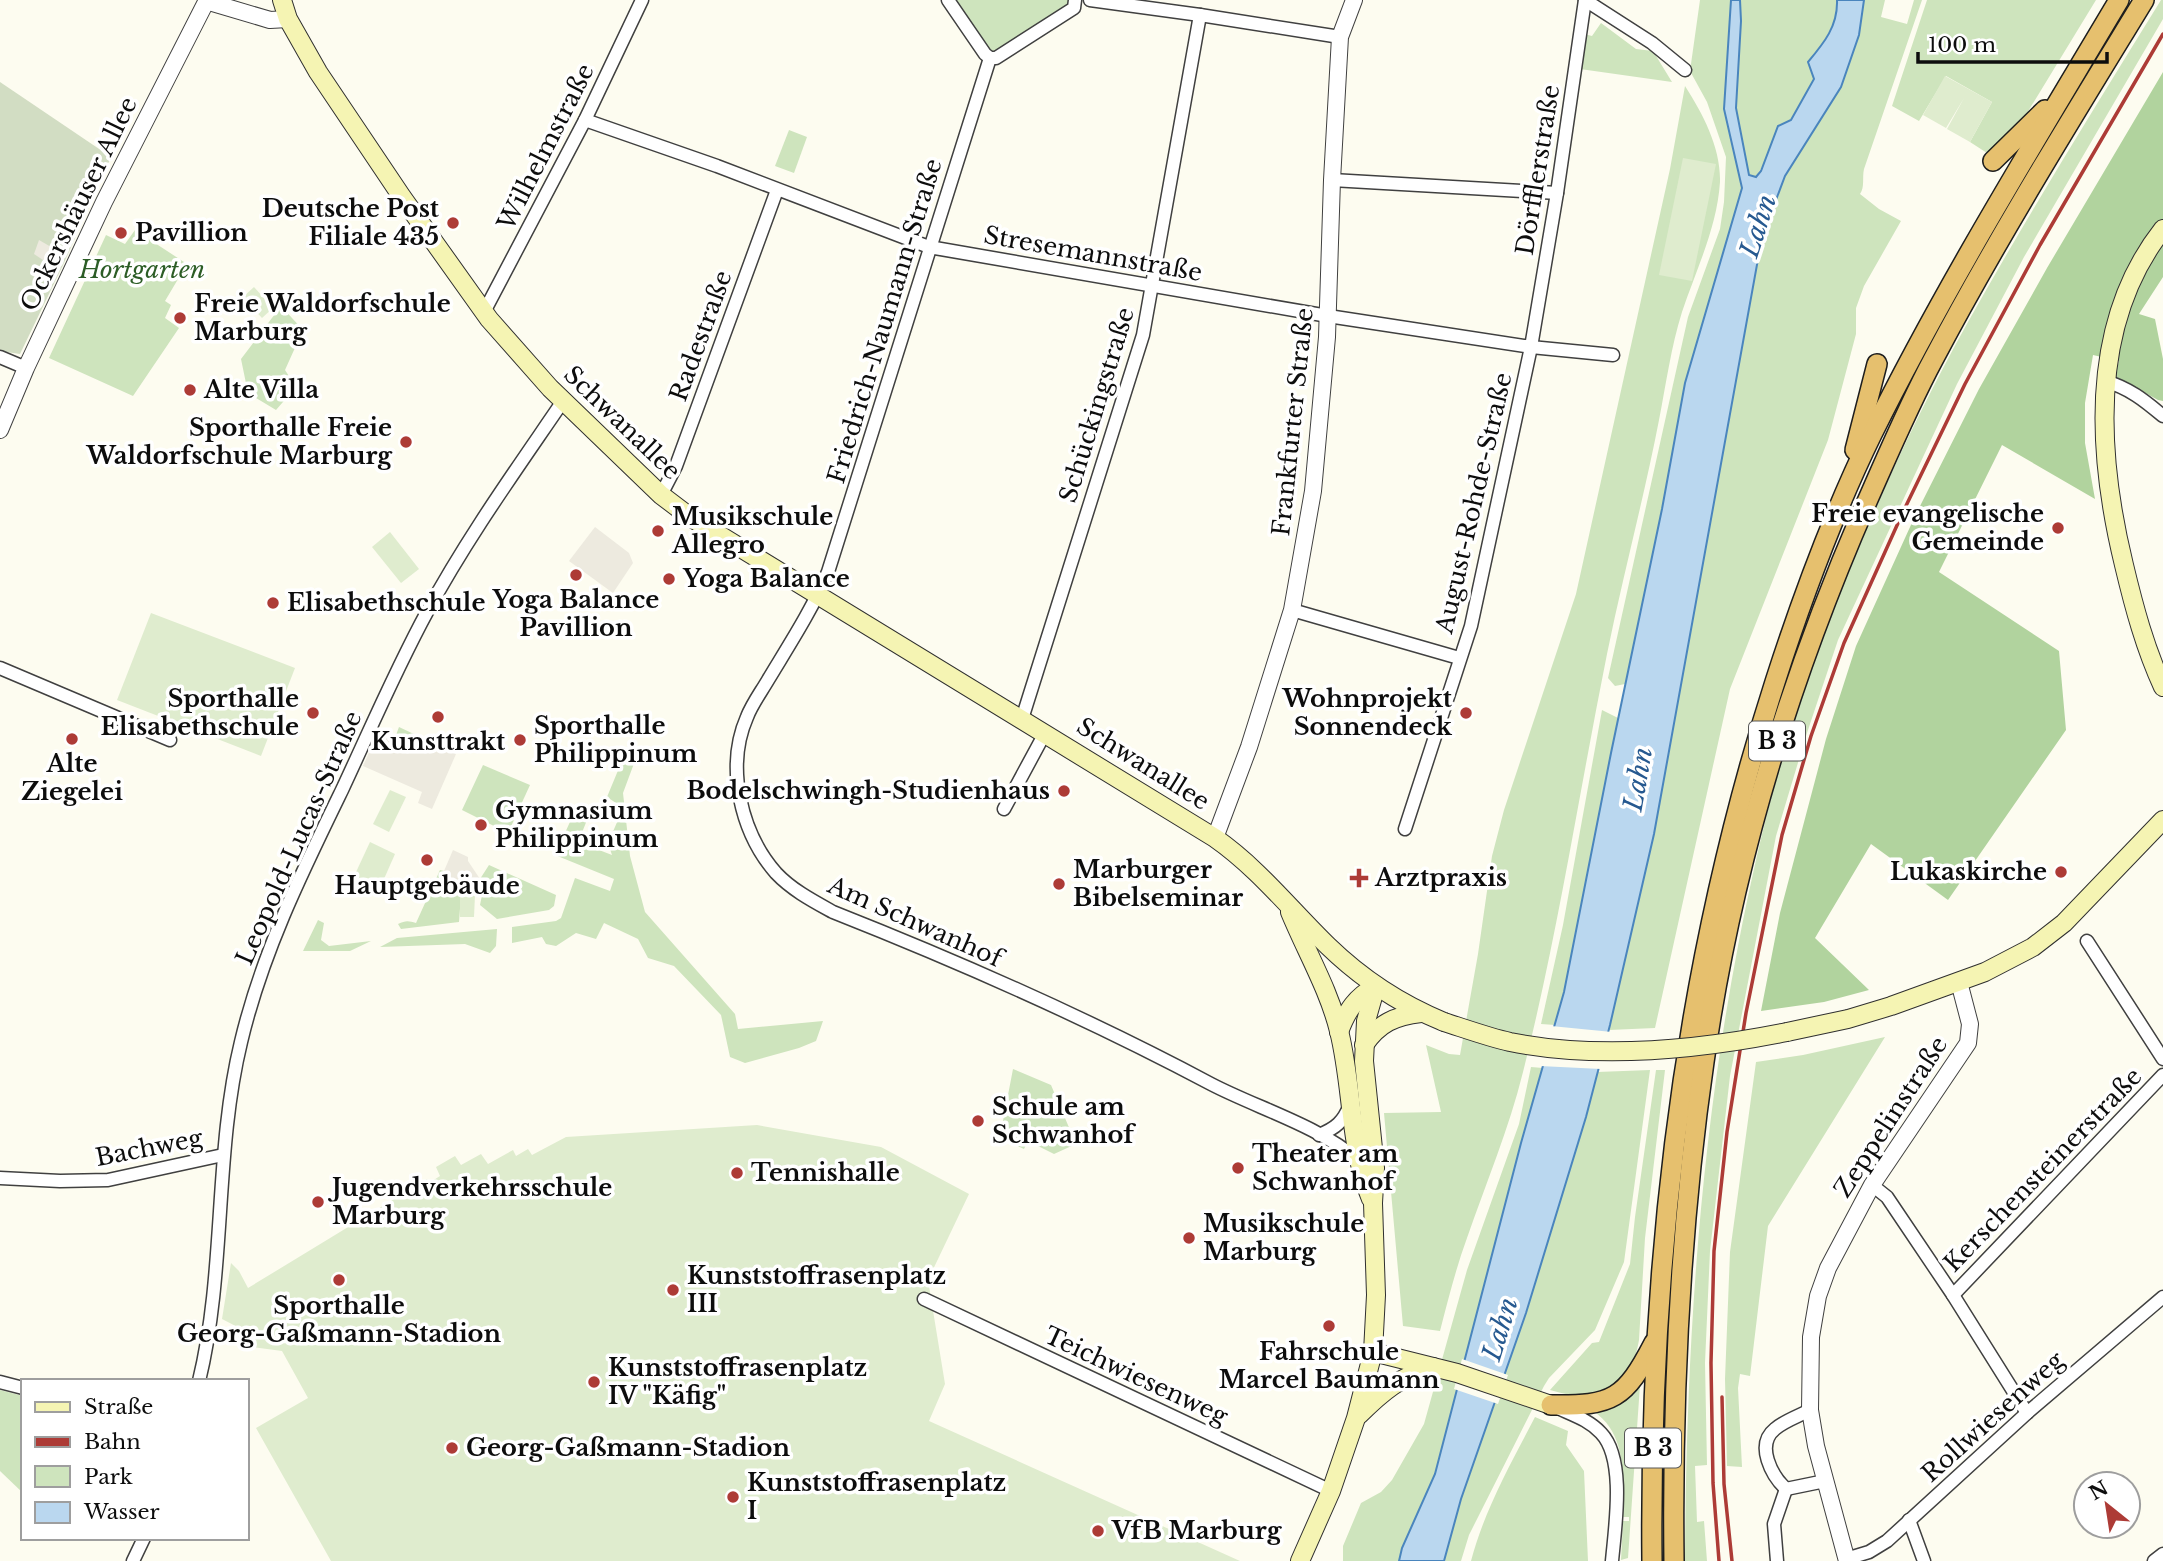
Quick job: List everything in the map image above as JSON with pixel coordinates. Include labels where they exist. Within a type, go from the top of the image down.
[{"type":"highway","name":"B 3","points":[[1652,1561],[1658,1336],[1676,1131],[1686,1052],[1704,954],[1738,804],[1755,743],[1800,607],[1872,435],[1957,274],[2119,0]]},
{"type":"highway","name":"B 3","points":[[1674,1561],[1673,1482],[1679,1313],[1702,1073],[1738,887],[1774,751],[1796,683],[1847,547],[1932,362],[1981,272],[2144,0]]},
{"type":"highway","points":[[1993,161],[2065,90]]},
{"type":"highway","points":[[1841,505],[1877,364]]},
{"type":"highway","points":[[1551,1405],[1580,1411],[1618,1395],[1640,1370],[1658,1336]]},
{"type":"main road","name":"Schwanallee","points":[[282,0],[288,19],[307,55],[359,135],[488,318],[545,384],[661,495],[704,526],[1215,838],[1241,857],[1330,948],[1376,986],[1421,1013],[1512,1042],[1582,1050],[1690,1047],[1787,1032],[1848,1019],[1959,982]]},
{"type":"main road","points":[[2163,229],[2143,258],[2121,306],[2105,382],[2103,418],[2105,457],[2116,534],[2132,601],[2163,687]]},
{"type":"main road","points":[[1959,982],[2004,963],[2045,939],[2064,923],[2163,820]]},
{"type":"main road","points":[[1285,901],[1326,993],[1339,1032],[1358,1160],[1361,1175],[1373,1203]]},
{"type":"main road","points":[[1339,1032],[1351,1006],[1376,986]]},
{"type":"main road","points":[[1300,1561],[1331,1491],[1356,1418],[1373,1352],[1376,1283],[1373,1203],[1375,1168],[1364,1078],[1364,1045],[1366,1021],[1376,986]]},
{"type":"main road","points":[[1364,1045],[1384,1023],[1421,1013]]},
{"type":"main road","points":[[1373,1352],[1433,1367],[1551,1405]]},
{"type":"main road","points":[[1356,1418],[1392,1384],[1433,1367]]},
{"type":"street","points":[[206,0],[270,20],[288,19]]},
{"type":"street","name":"Ockershäuser Allee","points":[[0,430],[104,202],[206,0]]},
{"type":"street","name":"Wilhelmstraße","points":[[488,318],[642,0]]},
{"type":"street","points":[[948,0],[990,58],[1006,54],[1062,16],[1073,8],[1075,0]]},
{"type":"street","points":[[1090,0],[1340,37]]},
{"type":"street","name":"Frankfurter Straße","points":[[1215,838],[1249,747],[1292,610],[1313,491],[1328,316],[1340,37],[1354,0]]},
{"type":"street","points":[[1585,0],[1653,43],[1685,70]]},
{"type":"street","name":"Dörfflerstraße","points":[[1531,347],[1585,0]]},
{"type":"street","name":"Schückingstraße","points":[[1022,719],[1143,335],[1200,15]]},
{"type":"street","name":"Friedrich-Naumann-Straße","points":[[818,595],[833,556],[990,58]]},
{"type":"street","name":"Stresemannstraße","points":[[585,120],[929,247],[1328,316],[1531,347],[1613,355]]},
{"type":"street","points":[[1332,180],[1557,193]]},
{"type":"street","name":"Radestraße","points":[[661,495],[676,466],[777,190]]},
{"type":"street","name":"August-Rohde-Straße","points":[[1405,829],[1471,626],[1531,347]]},
{"type":"street","points":[[0,357],[26,368]]},
{"type":"street","points":[[2105,382],[2139,395],[2163,416]]},
{"type":"street","name":"Leopold-Lucas-Straße","points":[[199,1379],[214,1293],[230,1094],[241,1042],[265,956],[428,611],[486,513],[563,401]]},
{"type":"street","name":"Am Schwanhof","points":[[818,595],[747,717],[739,745],[737,782],[744,813],[756,844],[775,872],[796,890],[833,912],[1029,994],[1319,1135],[1345,1149],[1358,1160]]},
{"type":"street","points":[[1292,610],[1459,658]]},
{"type":"street","points":[[0,668],[170,740]]},
{"type":"street","name":"Schwanallee","points":[[1004,809],[1045,733]]},
{"type":"street","points":[[2087,942],[2163,1059]]},
{"type":"street","name":"Zeppelinstraße","points":[[1847,1560],[1825,1481],[1810,1410],[1811,1338],[1818,1296],[1828,1268],[1872,1185],[1968,1043],[1970,1024],[1959,982]]},
{"type":"street","name":"Kerschensteinerstraße","points":[[1953,1295],[2163,1074]]},
{"type":"street","points":[[1319,1135],[1338,1127],[1351,1105]]},
{"type":"street","name":"Bachweg","points":[[0,1178],[108,1180],[223,1155]]},
{"type":"street","points":[[1872,1185],[1887,1197],[2027,1413]]},
{"type":"street","name":"Rollwiesenweg","points":[[1847,1560],[1869,1552],[1887,1541],[2027,1413],[2163,1297]]},
{"type":"street","name":"Teichwiesenweg","points":[[924,1299],[1331,1491]]},
{"type":"street","points":[[0,1382],[21,1387]]},
{"type":"street","points":[[1777,1561],[1774,1524],[1782,1486],[1768,1463],[1767,1444],[1775,1428],[1810,1410]]},
{"type":"street","points":[[1580,1411],[1601,1433],[1615,1461],[1612,1561]]},
{"type":"street","points":[[1782,1486],[1825,1481]]},
{"type":"street","points":[[1909,1520],[1924,1561]]},
{"type":"street","points":[[133,1561],[144,1540]]},
{"type":"street","points":[[2154,1561],[2163,1554]]},
{"type":"green space","points":[[952,0],[1072,0],[1072,7],[993,56]]},
{"type":"green space","points":[[1700,0],[1731,0],[1724,109],[1742,188],[1685,383],[1625,684],[1615,686],[1608,678],[1688,317],[1720,229],[1724,202],[1726,157],[1707,102],[1690,71]]},
{"type":"green space","points":[[1740,0],[1837,0],[1832,26],[1808,62],[1815,79],[1756,177],[1749,176],[1736,108]]},
{"type":"green space","points":[[1864,0],[1885,0],[1881,17],[1907,24],[1914,0],[1922,0],[1864,169],[1860,194],[1901,221],[1864,286],[1856,308],[1856,334],[1828,440],[1730,689],[1655,1028],[1609,1030],[1654,834],[1762,237],[1785,176],[1841,87],[1859,35]]},
{"type":"green space","points":[[1927,0],[2096,0],[2024,118],[1987,153],[1970,142],[1992,102],[1946,76],[1919,121],[1892,106]]},
{"type":"green space","points":[[2161,0],[2163,19],[2024,257],[1957,384],[1838,640],[1806,736],[1776,836],[1730,1076],[1710,1251],[1705,1363],[1707,1465],[1695,1466],[1697,1522],[1704,1521],[1707,1561],[1685,1561],[1692,1329],[1713,1099],[1746,907],[1763,830],[1795,716],[1853,560],[1927,399],[2015,241]]},
{"type":"green space","points":[[1601,23],[1636,49],[1653,51],[1672,82],[1580,69],[1584,34],[1592,36]]},
{"type":"green space","points":[[2163,72],[2163,277],[2139,314],[2155,319],[2163,359],[2163,401],[2115,376],[2119,361],[2093,355],[2085,403],[2085,443],[2095,499],[2002,445],[1939,572],[2059,651],[2066,730],[1948,900],[1871,844],[1815,938],[1869,990],[1824,1002],[1761,1011],[1780,913],[1826,739],[1856,646],[1915,516],[1979,389]]},
{"type":"green space","points":[[1945,76],[1992,102],[1970,142],[1947,129],[1964,98],[1946,128],[1923,115]]},
{"type":"green space","points":[[0,82],[111,157],[20,354],[0,351]]},
{"type":"green space","points":[[1685,86],[1714,144],[1720,169],[1718,199],[1672,352],[1607,654],[1536,1020],[1511,1114],[1463,1249],[1440,1331],[1403,1326],[1384,1113],[1441,1112],[1426,1045],[1449,1054],[1460,1055],[1492,856],[1504,810],[1576,594],[1670,169]]},
{"type":"green space","points":[[789,130],[807,137],[794,173],[775,166]]},
{"type":"green space","points":[[1683,158],[1716,164],[1692,281],[1659,275]]},
{"type":"green space","name":"Hortgarten","points":[[135,230],[187,264],[165,301],[171,305],[165,318],[179,328],[133,396],[49,358],[106,235],[125,244]]},
{"type":"green space","points":[[254,287],[273,308],[262,318],[243,297]]},
{"type":"green space","points":[[281,306],[303,330],[285,370],[296,387],[276,410],[248,393],[241,359]]},
{"type":"green space","points":[[390,532],[419,569],[401,583],[372,547]]},
{"type":"green space","points":[[151,613],[295,668],[261,756],[117,700]]},
{"type":"green space","points":[[1602,710],[1618,718],[1564,992],[1555,1025],[1541,1024],[1563,925]]},
{"type":"green space","points":[[399,727],[435,744],[431,751],[396,735]]},
{"type":"green space","points":[[629,744],[639,750],[623,793],[630,856],[645,912],[735,1014],[738,1029],[823,1021],[816,1041],[745,1063],[730,1057],[721,1015],[674,966],[648,958],[638,939],[604,923],[596,939],[576,933],[556,946],[546,944],[542,937],[512,943],[512,927],[561,918],[575,878],[610,891],[614,879],[555,855],[574,813],[587,820],[579,840],[612,855],[608,843],[618,820],[616,803],[607,797]]},
{"type":"green space","points":[[483,765],[530,785],[508,833],[462,810]]},
{"type":"green space","points":[[390,790],[406,797],[389,832],[373,824]]},
{"type":"green space","points":[[370,842],[395,854],[376,897],[350,885]]},
{"type":"green space","points":[[489,865],[556,895],[554,906],[549,910],[497,919],[480,905],[483,890],[480,879]]},
{"type":"green space","points":[[440,870],[449,878],[466,883],[471,888],[467,895],[461,895],[459,922],[401,929],[398,924],[407,921],[416,923]]},
{"type":"green space","points":[[460,895],[475,895],[474,917],[460,917]]},
{"type":"green space","points":[[318,920],[324,923],[321,940],[329,946],[371,941],[350,951],[303,951]]},
{"type":"green space","points":[[497,929],[496,946],[490,953],[465,944],[380,947],[397,938]]},
{"type":"green space","points":[[1885,1037],[1768,1226],[1750,1376],[1740,1374],[1738,1388],[1742,1467],[1727,1466],[1725,1379],[1730,1252],[1756,1062]]},
{"type":"green space","points":[[1531,1067],[1543,1068],[1435,1474],[1402,1548],[1399,1561],[1343,1561],[1343,1546],[1361,1503],[1381,1492],[1392,1480],[1424,1424],[1467,1270],[1519,1124]]},
{"type":"green space","points":[[1013,1069],[1051,1085],[1076,1144],[1054,1154],[1028,1141],[1024,1149],[1001,1138]]},
{"type":"green space","points":[[1650,1070],[1624,1262],[1595,1330],[1544,1386],[1469,1535],[1461,1561],[1444,1561],[1461,1499],[1586,1117],[1597,1072]]},
{"type":"green space","points":[[1656,1070],[1665,1070],[1645,1238],[1639,1340],[1635,1358],[1620,1383],[1597,1395],[1583,1396],[1550,1390],[1592,1343],[1599,1342],[1630,1264]]},
{"type":"green space","name":"Georg-Gaßmann-Stadion","points":[[757,1125],[881,1147],[969,1194],[928,1280],[945,1384],[929,1421],[1240,1561],[331,1561],[256,1428],[308,1398],[282,1351],[252,1347],[253,1335],[222,1319],[231,1263],[239,1271],[248,1288],[427,1179],[429,1183],[440,1176],[436,1167],[455,1156],[461,1165],[481,1154],[488,1164],[513,1150],[516,1156],[528,1149],[532,1155],[566,1137]]},
{"type":"green space","points":[[1638,1384],[1628,1558],[1621,1560],[1623,1521],[1629,1521],[1629,1517],[1623,1517],[1621,1459],[1613,1432],[1593,1411]]},
{"type":"green space","points":[[0,1390],[21,1395],[21,1491],[0,1471]]},
{"type":"green space","points":[[1535,1417],[1568,1431],[1566,1445],[1584,1471],[1588,1561],[1471,1561],[1491,1506]]},
{"type":"shaded area","points":[[39,240],[58,251],[52,266],[34,254]]},
{"type":"shaded area","points":[[595,527],[629,553],[633,563],[613,593],[569,561]]},
{"type":"shaded area","points":[[380,728],[431,751],[435,744],[456,754],[432,809],[418,803],[422,792],[363,766]]},
{"type":"shaded area","points":[[453,850],[468,857],[480,879],[483,890],[475,895],[467,895],[470,888],[466,883],[449,878],[444,871]]},
{"type":"water","name":"Lahn","points":[[1731,0],[1740,0],[1741,21],[1736,108],[1749,175],[1756,177],[1761,171],[1778,126],[1791,120],[1814,79],[1808,62],[1832,26],[1837,0],[1864,0],[1859,35],[1841,87],[1785,176],[1762,237],[1654,834],[1586,1117],[1526,1313],[1461,1499],[1444,1561],[1399,1561],[1402,1548],[1435,1474],[1521,1143],[1564,992],[1685,383],[1742,188],[1724,109]]},
{"type":"pier","points":[[1551,1026],[1612,1032],[1601,1069],[1540,1066]]},
{"type":"pier","points":[[1462,1359],[1508,1375],[1498,1404],[1454,1389]]},
{"type":"railway","points":[[1719,1561],[1713,1483],[1711,1363],[1714,1251],[1727,1132],[1746,1013],[1782,835],[1811,736],[1844,643],[1903,512],[1965,384],[2040,245],[2163,34]]},
{"type":"railway","points":[[1722,1397],[1724,1484],[1732,1561]]},
{"type":"place","name":"Deutsche Post Filiale 435","points":[[453,223]]},
{"type":"place","name":"Pavillion","points":[[121,233]]},
{"type":"place","name":"Freie Waldorfschule Marburg","points":[[180,318]]},
{"type":"place","name":"Alte Villa","points":[[190,390]]},
{"type":"place","name":"Sporthalle Freie Waldorfschule Marburg","points":[[406,442]]},
{"type":"place","name":"Freie evangelische Gemeinde","points":[[2058,528]]},
{"type":"place","name":"Musikschule Allegro","points":[[658,531]]},
{"type":"place","name":"Yoga Balance Pavillion","points":[[576,575]]},
{"type":"place","name":"Yoga Balance","points":[[669,579]]},
{"type":"place","name":"Elisabethschule","points":[[273,603]]},
{"type":"place","name":"Sporthalle Elisabethschule","points":[[313,713]]},
{"type":"place","name":"Wohnprojekt Sonnendeck","points":[[1466,713]]},
{"type":"place","name":"Kunsttrakt","points":[[438,717]]},
{"type":"place","name":"Alte Ziegelei","points":[[72,739]]},
{"type":"place","name":"Sporthalle Philippinum","points":[[520,740]]},
{"type":"place","name":"Bodelschwingh-Studienhaus","points":[[1064,791]]},
{"type":"place","name":"Gymnasium Philippinum","points":[[481,825]]},
{"type":"place","name":"Hauptgebäude","points":[[427,860]]},
{"type":"place","name":"Lukaskirche","points":[[2061,872]]},
{"type":"place","name":"Arztpraxis","points":[[1359,878]]},
{"type":"place","name":"Marburger Bibelseminar","points":[[1059,884]]},
{"type":"place","name":"Schule am Schwanhof","points":[[978,1121]]},
{"type":"place","name":"Theater am Schwanhof","points":[[1238,1168]]},
{"type":"place","name":"Tennishalle","points":[[737,1173]]},
{"type":"place","name":"Jugendverkehrsschule Marburg","points":[[318,1202]]},
{"type":"place","name":"Musikschule Marburg","points":[[1189,1238]]},
{"type":"place","name":"Sporthalle Georg-Gaßmann-Stadion","points":[[339,1280]]},
{"type":"place","name":"Kunststoffrasenplatz III","points":[[673,1290]]},
{"type":"place","name":"Fahrschule Marcel Baumann","points":[[1329,1326]]},
{"type":"place","name":"Kunststoffrasenplatz IV \"Käfig\"","points":[[594,1382]]},
{"type":"place","name":"Georg-Gaßmann-Stadion","points":[[452,1448]]},
{"type":"place","name":"Kunststoffrasenplatz I","points":[[733,1497]]},
{"type":"place","name":"VfB Marburg","points":[[1098,1531]]}]
